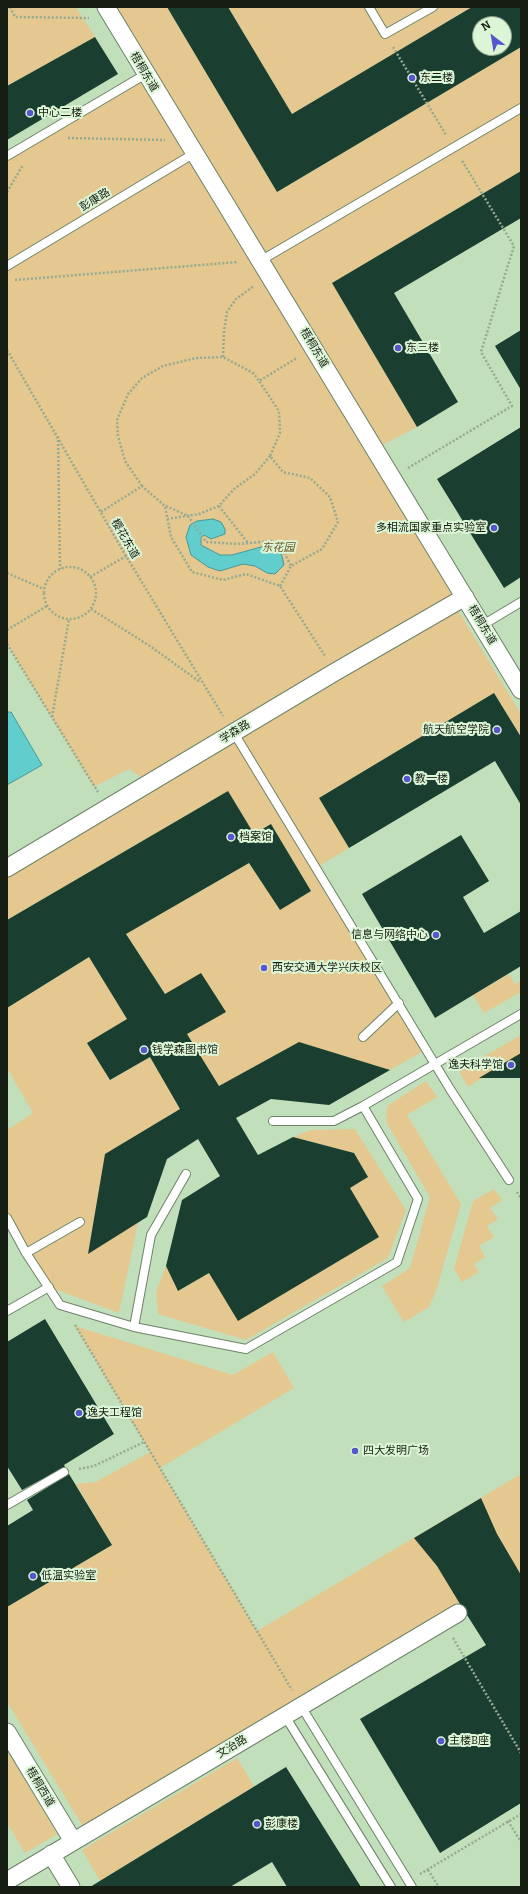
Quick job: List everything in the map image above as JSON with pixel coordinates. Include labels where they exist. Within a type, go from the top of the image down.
[{"type":"street","name":"梧桐东道","points":[[109,13],[521,690]]},
{"type":"street","name":"学森路","points":[[7,868],[335,672],[465,597]]},
{"type":"street","name":"文治路","points":[[7,1881],[458,1613]]},
{"type":"street","name":"梧桐西道","points":[[7,1732],[74,1841]]},
{"type":"street","points":[[51,1854],[71,1887]]},
{"type":"lane","points":[[369,7],[385,34],[432,7]]},
{"type":"lane","points":[[7,156],[146,74]]},
{"type":"lane","points":[[260,260],[521,108]]},
{"type":"lane","name":"彭康路","points":[[7,266],[190,147]]},
{"type":"lane","points":[[481,626],[521,602]]},
{"type":"lane","points":[[234,733],[509,1180]]},
{"type":"lane","points":[[363,1038],[399,1003]]},
{"type":"lane","points":[[273,1122],[334,1121],[363,1106],[521,1014]]},
{"type":"lane","points":[[7,1218],[26,1253],[60,1305],[134,1327],[246,1349],[397,1262],[418,1199],[363,1106]]},
{"type":"lane","points":[[134,1327],[151,1235],[186,1174]]},
{"type":"lane","points":[[26,1253],[80,1222]]},
{"type":"lane","points":[[7,1311],[49,1287]]},
{"type":"lane","points":[[7,1505],[64,1472]]},
{"type":"lane","points":[[301,1706],[410,1884]]},
{"type":"lane","points":[[285,1716],[391,1887]]},
{"type":"path","points":[[10,7],[15,17],[109,13]]},
{"type":"path","points":[[385,34],[514,246],[481,352],[512,406],[392,478]]},
{"type":"path","points":[[39,137],[190,147]]},
{"type":"path","points":[[7,192],[23,164]]},
{"type":"path","points":[[7,280],[260,260]]},
{"type":"path","points":[[223,357],[224,331],[227,312],[236,299],[269,275]]},
{"type":"path","points":[[259,381],[314,348]]},
{"type":"path","name":"樱花东道","points":[[7,350],[126,556],[202,683],[234,733]]},
{"type":"path","points":[[167,519],[188,516],[199,514],[219,506],[234,488],[255,474],[270,456],[280,433],[279,411],[259,381],[247,369],[223,357],[196,358],[163,366],[142,378],[128,394],[117,420],[118,436],[126,461],[142,486],[165,506],[188,516],[206,542],[248,543],[272,540],[281,546],[291,566]]},
{"type":"path","points":[[58,436],[60,569]]},
{"type":"path","points":[[270,456],[283,472],[310,478],[330,497],[338,522],[322,548],[291,566],[280,586]]},
{"type":"path","points":[[101,512],[142,486]]},
{"type":"path","points":[[165,506],[171,537],[192,572],[223,580],[246,574],[280,586],[335,672]]},
{"type":"path","points":[[219,506],[248,543]]},
{"type":"path","points":[[90,577],[126,556]]},
{"type":"path","points":[[77,568],[90,577],[96,593],[91,609],[77,618],[68,619],[52,613],[47,606],[44,589],[47,580],[60,569],[77,568]]},
{"type":"path","points":[[7,573],[44,589]]},
{"type":"path","points":[[7,630],[47,606]]},
{"type":"path","points":[[91,609],[150,646],[202,683]]},
{"type":"path","points":[[52,718],[68,619]]},
{"type":"path","points":[[7,644],[107,808]]},
{"type":"path","points":[[60,1305],[75,1326],[301,1706]]},
{"type":"path","points":[[64,1472],[94,1466],[144,1442]]},
{"type":"path","points":[[443,1622],[521,1753]]},
{"type":"path","points":[[410,1884],[428,1870],[521,1814]]},
{"type":"path","points":[[508,1821],[521,1842]]},
{"type":"path","points":[[428,1870],[439,1887]]},
{"type":"shaded area","name":"西安交通大学兴庆校区","points":[[7,7],[521,7],[521,1887],[7,1887]]},
{"type":"green space","points":[[7,7],[76,7],[95,37],[7,86]]},
{"type":"green space","name":"东花园","points":[[106,7],[167,7],[277,192],[506,56],[512,56],[512,52],[521,47],[521,171],[332,283],[417,427],[375,449],[465,597],[454,604],[521,714],[521,737],[494,693],[319,798],[349,848],[317,867],[427,1049],[390,1070],[351,1059],[219,1086],[187,1034],[225,1012],[165,994],[126,934],[249,863],[280,910],[311,891],[271,824],[254,834],[228,791],[7,920],[7,869],[149,783],[129,769],[94,787],[7,644],[7,156],[146,74]]},
{"type":"green space","points":[[228,7],[472,7],[292,114]]},
{"type":"green space","points":[[89,957],[127,1019],[87,1044],[111,1080],[150,1057],[180,1109],[105,1155],[138,1222],[119,1313],[49,1287],[7,1219],[7,1130],[33,1113],[7,1068],[7,1008]]},
{"type":"green space","points":[[509,974],[515,984],[521,981],[521,992],[484,1013],[473,995]]},
{"type":"green space","points":[[521,1035],[521,1053],[468,1087],[459,1071]]},
{"type":"green space","points":[[426,1081],[437,1097],[407,1115],[461,1204],[437,1288],[429,1307],[404,1322],[382,1286],[410,1268],[430,1197],[386,1122],[387,1106]]},
{"type":"green space","points":[[355,1129],[406,1210],[388,1258],[246,1340],[158,1314],[156,1292],[166,1266],[179,1291],[368,1177],[354,1153],[293,1137],[310,1130]]},
{"type":"green space","points":[[494,1189],[502,1200],[490,1208],[498,1219],[487,1226],[494,1237],[479,1246],[485,1257],[474,1264],[479,1272],[462,1282],[454,1269],[473,1201]]},
{"type":"green space","points":[[75,1326],[233,1375],[273,1352],[294,1388],[160,1468],[257,1631],[521,1474],[521,1575],[87,1833],[7,1702],[7,1607],[112,1545],[76,1484],[96,1482],[150,1452]]},
{"type":"green space","points":[[7,1750],[57,1834],[25,1853],[7,1823]]},
{"type":"green space","points":[[237,1758],[254,1786],[100,1881],[82,1850]]},
{"type":"water","points":[[213,519],[221,522],[225,529],[225,534],[211,539],[204,535],[201,538],[201,545],[220,555],[232,555],[268,545],[278,548],[284,565],[275,574],[267,573],[255,566],[243,564],[220,571],[208,567],[191,555],[186,537],[190,525],[197,521]]},
{"type":"water","points":[[7,712],[11,712],[42,765],[7,785]]},
{"type":"building","name":"东二楼","points":[[167,7],[228,7],[292,114],[472,7],[521,7],[521,47],[512,52],[512,16],[472,16],[472,56],[506,56],[277,192]]},
{"type":"building","name":"中心二楼","points":[[95,37],[118,74],[7,140],[7,86]]},
{"type":"building","name":"东三楼","points":[[521,171],[521,218],[394,293],[458,402],[417,427],[332,283]]},
{"type":"building","points":[[521,330],[521,390],[495,346]]},
{"type":"building","name":"多相流国家重点实验室","points":[[521,427],[521,577],[504,588],[437,479]]},
{"type":"building","name":"教一楼","points":[[494,693],[521,737],[521,805],[495,761],[349,848],[319,798]]},
{"type":"building","name":"钱学森图书馆","points":[[228,791],[254,834],[271,824],[311,891],[280,910],[249,863],[126,934],[165,994],[201,973],[226,1012],[187,1034],[219,1086],[299,1042],[390,1070],[329,1105],[271,1099],[236,1118],[258,1155],[293,1137],[354,1153],[368,1177],[350,1188],[379,1237],[238,1321],[209,1273],[178,1291],[166,1266],[182,1200],[220,1176],[198,1139],[167,1159],[147,1217],[88,1254],[105,1154],[180,1109],[150,1057],[110,1080],[87,1043],[127,1019],[89,957],[7,1008],[7,920]]},
{"type":"building","name":"信息与网络中心","points":[[461,835],[489,881],[463,897],[484,933],[521,911],[521,966],[435,1018],[362,894]]},
{"type":"building","name":"逸夫科学馆","points":[[521,1053],[521,1078],[479,1078]]},
{"type":"building","name":"逸夫工程馆","points":[[45,1319],[114,1434],[64,1465],[65,1467],[22,1490],[7,1466],[7,1342]]},
{"type":"building","name":"低温实验室","points":[[69,1474],[112,1545],[7,1607],[7,1526],[33,1510],[27,1500]]},
{"type":"building","points":[[481,1498],[497,1534],[521,1575],[521,1803],[440,1853],[360,1719],[486,1645],[467,1615],[466,1608],[460,1604],[437,1566],[414,1538]]},
{"type":"building","name":"彭康楼","points":[[286,1767],[361,1887],[287,1887],[272,1862],[230,1887],[90,1887]]},
{"type":"place","name":"东二楼","points":[[412,78]]},
{"type":"place","name":"中心二楼","points":[[30,113]]},
{"type":"place","name":"东三楼","points":[[398,348]]},
{"type":"place","name":"多相流国家重点实验室","points":[[494,528]]},
{"type":"place","name":"航天航空学院","points":[[497,730]]},
{"type":"place","name":"教一楼","points":[[407,779]]},
{"type":"place","name":"档案馆","points":[[231,837]]},
{"type":"place","name":"信息与网络中心","points":[[436,935]]},
{"type":"place","name":"西安交通大学兴庆校区","points":[[264,968]]},
{"type":"place","name":"钱学森图书馆","points":[[144,1050]]},
{"type":"place","name":"逸夫科学馆","points":[[511,1065]]},
{"type":"place","name":"逸夫工程馆","points":[[79,1413]]},
{"type":"place","name":"四大发明广场","points":[[355,1451]]},
{"type":"place","name":"低温实验室","points":[[33,1576]]},
{"type":"place","name":"主楼B座","points":[[441,1741]]},
{"type":"place","name":"彭康楼","points":[[257,1824]]}]
